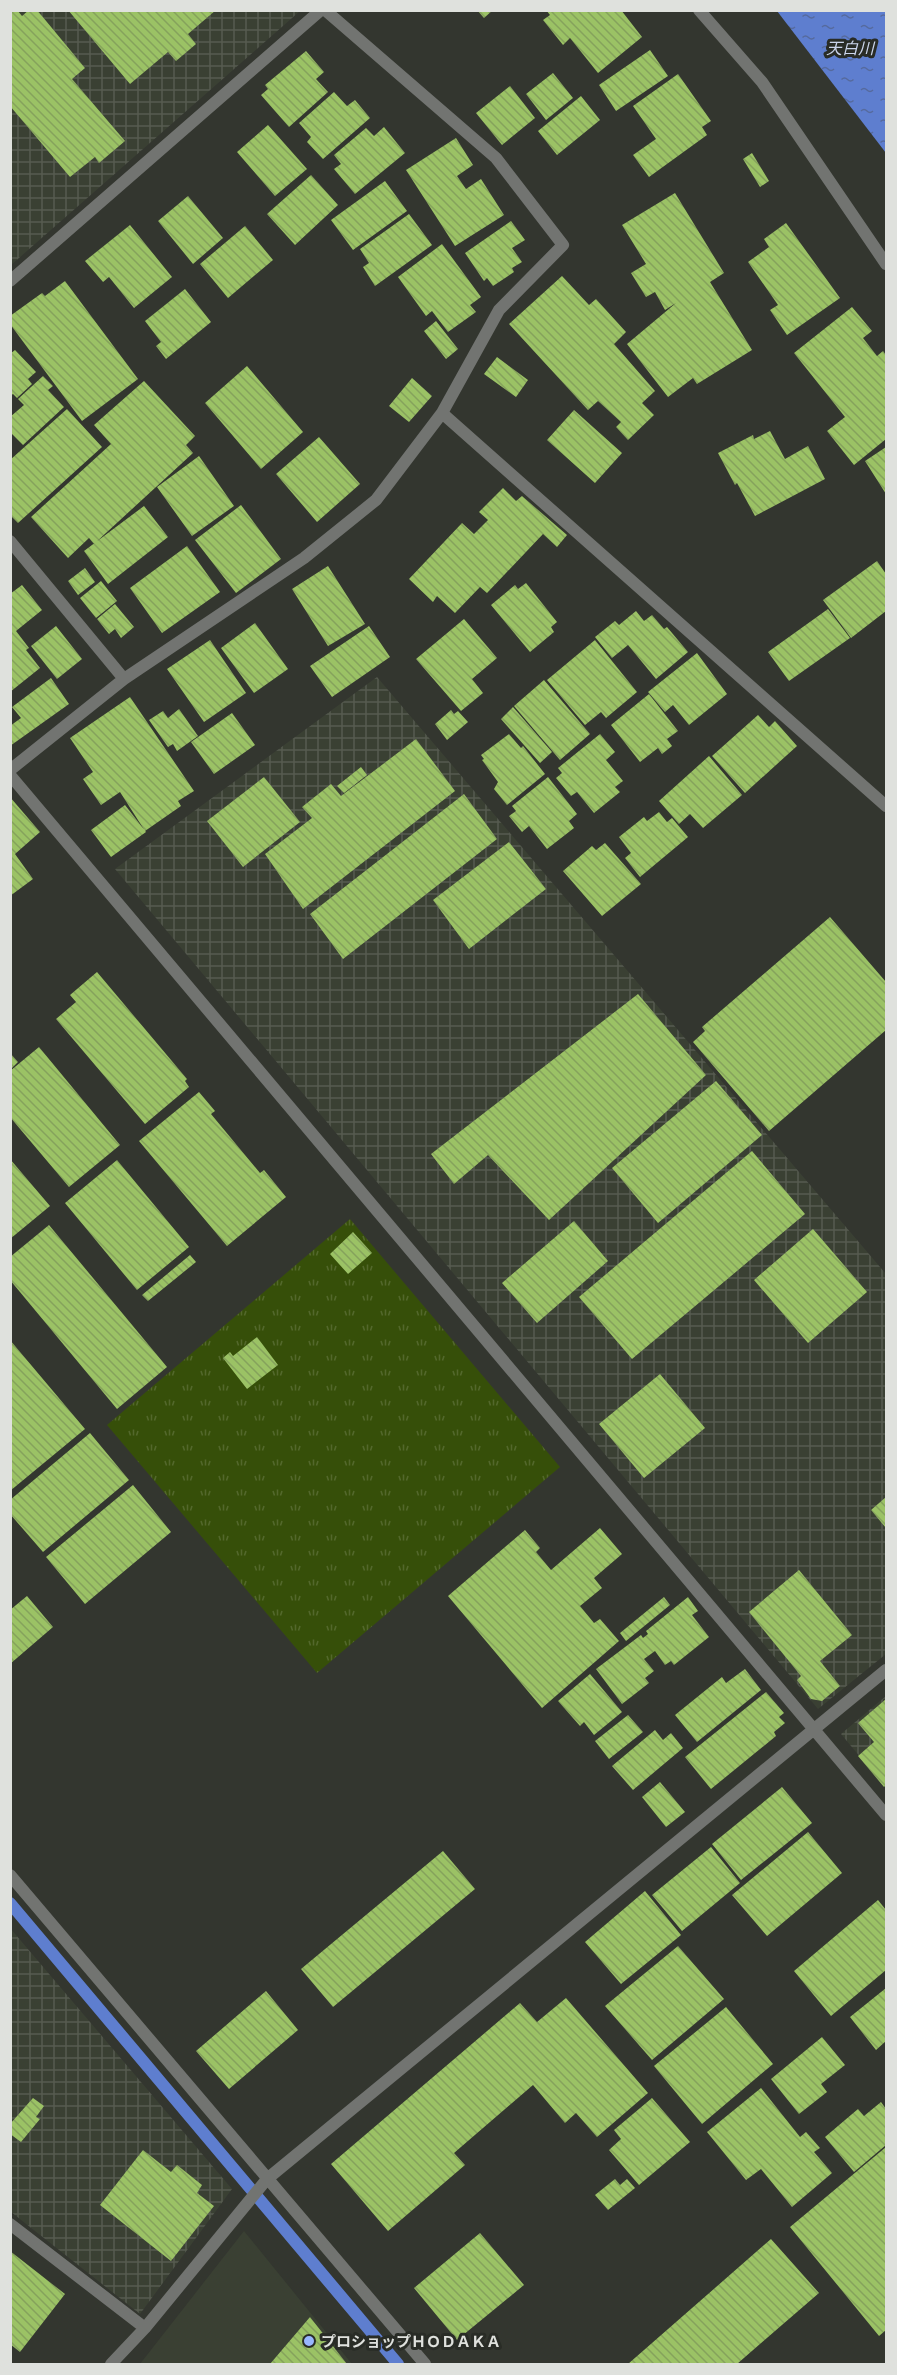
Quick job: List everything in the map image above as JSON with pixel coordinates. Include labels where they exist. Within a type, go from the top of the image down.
[{"type":"street","points":[[10,281],[323,10],[496,158],[563,245],[499,309],[442,413],[376,500],[304,558],[124,679],[10,770]]},
{"type":"street","points":[[699,10],[762,82],[886,264]]},
{"type":"street","points":[[442,413],[886,806]]},
{"type":"street","points":[[10,541],[124,679]]},
{"type":"street","points":[[10,775],[886,1815]]},
{"type":"street","points":[[111,2364],[145,2328],[266,2181],[886,1670]]},
{"type":"street","points":[[10,1875],[266,2181],[425,2364]]},
{"type":"street","points":[[10,2224],[145,2328]]},
{"type":"shaded area","points":[[11,11],[300,11],[11,265]]},
{"type":"shaded area","points":[[377,677],[886,1274],[886,1654],[818,1709],[115,869]]},
{"type":"shaded area","points":[[886,1696],[886,1788],[841,1734]]},
{"type":"shaded area","points":[[10,1928],[232,2189],[140,2314],[11,2212]]},
{"type":"shaded area","points":[[244,2231],[352,2364],[140,2364]]},
{"type":"green space","points":[[350,1219],[560,1467],[317,1673],[107,1425]]},
{"type":"water","name":"天白川","points":[[777,11],[886,11],[886,153]]},
{"type":"building","points":[[10,10],[17,10],[22,16],[29,10],[37,10],[85,68],[72,79],[125,141],[99,163],[95,157],[70,177],[10,106]]},
{"type":"building","points":[[68,10],[216,10],[188,34],[196,44],[176,61],[168,52],[130,84]]},
{"type":"building","points":[[477,10],[493,10],[484,18]]},
{"type":"building","points":[[546,10],[621,10],[642,37],[598,73],[570,38],[563,45],[543,20],[550,15]]},
{"type":"building","points":[[650,50],[668,76],[616,111],[599,85]]},
{"type":"building","points":[[306,51],[324,72],[316,79],[328,92],[289,127],[261,95],[268,89],[265,85]]},
{"type":"building","points":[[553,73],[573,98],[546,120],[526,94]]},
{"type":"building","points":[[678,74],[711,121],[702,127],[707,135],[649,177],[633,155],[656,139],[633,106]]},
{"type":"building","points":[[510,86],[535,118],[502,145],[476,113]]},
{"type":"building","points":[[334,92],[347,106],[355,100],[370,118],[323,159],[307,142],[311,137],[299,123]]},
{"type":"building","points":[[581,96],[600,120],[557,155],[538,131]]},
{"type":"building","points":[[268,125],[307,169],[275,196],[237,152]]},
{"type":"building","points":[[384,127],[405,153],[355,194],[334,169],[341,164],[334,155],[366,128],[374,136]]},
{"type":"building","points":[[456,138],[473,165],[457,176],[466,189],[481,179],[504,215],[455,246],[406,170]]},
{"type":"building","points":[[752,153],[769,181],[760,187],[743,159]]},
{"type":"building","points":[[311,175],[338,205],[295,245],[267,214]]},
{"type":"building","points":[[385,181],[407,211],[353,250],[331,220]]},
{"type":"building","points":[[675,193],[724,273],[710,282],[752,350],[697,384],[693,378],[668,397],[627,344],[676,303],[665,310],[655,292],[646,297],[631,273],[646,264],[622,225]]},
{"type":"building","points":[[188,196],[223,238],[193,264],[158,221]]},
{"type":"building","points":[[409,214],[432,245],[375,286],[363,267],[369,263],[360,249]]},
{"type":"building","points":[[511,221],[525,240],[512,248],[522,262],[512,268],[514,272],[493,286],[487,278],[484,281],[465,253]]},
{"type":"building","points":[[786,223],[840,298],[787,335],[770,310],[778,305],[748,262],[769,247],[764,239]]},
{"type":"building","points":[[130,225],[172,277],[134,308],[109,277],[103,282],[85,261]]},
{"type":"building","points":[[245,226],[273,260],[228,298],[200,264]]},
{"type":"building","points":[[442,244],[481,297],[470,305],[476,312],[448,332],[432,311],[426,316],[398,277]]},
{"type":"building","points":[[562,276],[589,305],[596,299],[626,332],[614,344],[655,391],[642,403],[654,415],[628,440],[616,427],[621,422],[598,401],[588,410],[509,324]]},
{"type":"building","points":[[65,281],[138,379],[82,421],[10,324],[10,316],[42,293],[45,296]]},
{"type":"building","points":[[185,289],[211,322],[166,359],[156,346],[161,342],[145,321]]},
{"type":"building","points":[[852,307],[872,331],[863,338],[877,356],[883,351],[886,355],[886,439],[854,465],[827,431],[845,417],[794,353]]},
{"type":"building","points":[[436,321],[458,349],[446,359],[424,331]]},
{"type":"building","points":[[15,350],[36,372],[28,379],[32,384],[17,398],[13,394],[10,396],[10,354]]},
{"type":"building","points":[[497,357],[528,380],[516,397],[484,374]]},
{"type":"building","points":[[247,366],[303,432],[261,469],[205,403]]},
{"type":"building","points":[[43,376],[53,386],[48,390],[64,407],[23,445],[10,432],[10,417],[24,405],[18,399]]},
{"type":"building","points":[[412,378],[432,396],[409,422],[389,406]]},
{"type":"building","points":[[144,381],[195,436],[186,445],[193,453],[94,544],[89,538],[68,558],[31,517],[111,444],[94,425]]},
{"type":"building","points":[[67,409],[102,447],[18,523],[10,515],[10,460]]},
{"type":"building","points":[[574,410],[622,453],[595,483],[547,440]]},
{"type":"building","points":[[770,431],[785,459],[808,446],[825,479],[755,516],[718,453],[753,435],[754,439]]},
{"type":"building","points":[[319,437],[360,484],[317,522],[276,474]]},
{"type":"building","points":[[886,447],[886,494],[865,461]]},
{"type":"building","points":[[199,456],[234,506],[192,536],[157,487]]},
{"type":"building","points":[[503,488],[516,501],[522,496],[567,535],[557,547],[543,534],[487,593],[480,587],[455,613],[437,596],[433,602],[409,579],[462,523],[474,534],[488,520],[479,512]]},
{"type":"building","points":[[241,505],[281,559],[236,593],[195,540]]},
{"type":"building","points":[[144,506],[168,537],[108,584],[84,551]]},
{"type":"building","points":[[187,546],[220,592],[162,633],[130,588]]},
{"type":"building","points":[[877,561],[886,574],[886,611],[851,638],[823,600]]},
{"type":"building","points":[[328,566],[365,624],[328,646],[292,589]]},
{"type":"building","points":[[85,568],[95,582],[78,595],[68,581]]},
{"type":"building","points":[[101,581],[117,601],[96,618],[80,598]]},
{"type":"building","points":[[526,583],[557,622],[551,627],[554,632],[530,652],[491,605],[515,585],[518,589]]},
{"type":"building","points":[[22,585],[42,610],[16,631],[29,648],[26,650],[40,668],[10,692],[10,594]]},
{"type":"building","points":[[115,604],[134,627],[121,638],[115,629],[109,634],[97,619]]},
{"type":"building","points":[[828,609],[850,638],[789,681],[768,652]]},
{"type":"building","points":[[636,611],[644,621],[652,615],[664,629],[667,627],[688,652],[656,679],[628,645],[612,658],[595,637],[615,621],[619,625]]},
{"type":"building","points":[[464,619],[497,658],[472,679],[483,693],[461,711],[416,659]]},
{"type":"building","points":[[255,623],[288,669],[254,693],[221,648]]},
{"type":"building","points":[[56,626],[82,659],[57,679],[31,646]]},
{"type":"building","points":[[369,626],[390,657],[332,697],[310,666]]},
{"type":"building","points":[[210,640],[246,693],[204,722],[167,669]]},
{"type":"building","points":[[595,640],[637,692],[606,718],[601,712],[585,725],[547,680]]},
{"type":"building","points":[[697,653],[727,694],[689,725],[673,705],[665,712],[648,692]]},
{"type":"building","points":[[51,678],[69,704],[10,746],[10,726],[21,718],[12,707]]},
{"type":"building","points":[[544,680],[590,734],[560,760],[514,706]]},
{"type":"building","points":[[649,694],[678,731],[667,739],[672,746],[662,754],[658,748],[640,762],[611,725]]},
{"type":"building","points":[[130,697],[194,791],[178,801],[181,806],[145,831],[120,792],[101,805],[83,779],[93,772],[70,738]]},
{"type":"building","points":[[513,707],[552,752],[540,763],[501,719]]},
{"type":"building","points":[[179,709],[198,736],[177,751],[173,744],[168,747],[149,720],[163,711],[168,718]]},
{"type":"building","points":[[451,710],[454,714],[458,711],[468,722],[447,740],[435,724]]},
{"type":"building","points":[[232,713],[255,745],[214,774],[191,742]]},
{"type":"building","points":[[758,715],[769,727],[775,721],[797,746],[745,793],[712,756]]},
{"type":"building","points":[[509,734],[521,748],[523,746],[545,774],[507,805],[494,789],[498,782],[482,760],[484,759],[481,755]]},
{"type":"building","points":[[600,734],[615,752],[606,760],[623,781],[615,787],[620,792],[594,813],[577,792],[571,796],[556,778],[562,773],[558,768]]},
{"type":"building","points":[[416,739],[455,791],[303,909],[265,854],[312,818],[302,807],[331,784],[341,796]]},
{"type":"building","points":[[709,756],[742,795],[703,828],[690,814],[679,824],[659,801]]},
{"type":"building","points":[[361,767],[367,775],[344,793],[337,786]]},
{"type":"building","points":[[264,777],[300,822],[243,867],[207,821]]},
{"type":"building","points":[[548,777],[577,814],[569,821],[574,828],[547,849],[529,826],[522,832],[509,816],[516,811],[512,806]]},
{"type":"building","points":[[464,794],[497,839],[343,959],[310,914]]},
{"type":"building","points":[[10,797],[40,832],[15,854],[33,879],[10,896]]},
{"type":"building","points":[[125,805],[146,832],[111,857],[91,830]]},
{"type":"building","points":[[659,812],[667,822],[672,818],[688,837],[640,877],[625,858],[631,853],[619,837],[644,817],[647,821]]},
{"type":"building","points":[[509,842],[546,889],[469,949],[433,900]]},
{"type":"building","points":[[605,843],[641,884],[602,916],[563,871],[592,846],[596,850]]},
{"type":"building","points":[[830,917],[886,982],[886,1030],[769,1131],[693,1042],[705,1031],[702,1027]]},
{"type":"building","points":[[97,972],[187,1079],[185,1081],[189,1087],[145,1124],[56,1019],[76,1002],[70,995]]},
{"type":"building","points":[[638,994],[706,1075],[549,1220],[488,1155],[454,1184],[431,1154]]},
{"type":"building","points":[[39,1047],[120,1145],[69,1187],[10,1117],[10,1071]]},
{"type":"building","points":[[10,1053],[18,1062],[10,1070]]},
{"type":"building","points":[[716,1081],[762,1135],[658,1223],[612,1168]]},
{"type":"building","points":[[199,1092],[215,1111],[211,1114],[260,1173],[264,1170],[286,1197],[227,1246],[139,1141]]},
{"type":"building","points":[[752,1151],[805,1214],[632,1359],[579,1297]]},
{"type":"building","points":[[10,1159],[50,1206],[10,1239]]},
{"type":"building","points":[[117,1160],[189,1247],[137,1290],[65,1203]]},
{"type":"building","points":[[574,1221],[608,1261],[537,1323],[502,1283]]},
{"type":"building","points":[[49,1225],[167,1367],[117,1409],[10,1280],[10,1257]]},
{"type":"building","points":[[813,1229],[867,1292],[808,1343],[754,1280]]},
{"type":"building","points":[[353,1232],[372,1253],[348,1274],[330,1254]]},
{"type":"building","points":[[190,1255],[196,1262],[148,1301],[142,1295]]},
{"type":"building","points":[[257,1337],[278,1365],[247,1389],[223,1358],[230,1352],[233,1356]]},
{"type":"building","points":[[10,1340],[85,1429],[10,1491]]},
{"type":"building","points":[[660,1374],[705,1428],[644,1478],[599,1424]]},
{"type":"building","points":[[90,1433],[129,1480],[43,1552],[10,1514],[10,1500]]},
{"type":"building","points":[[133,1485],[171,1532],[85,1604],[46,1557]]},
{"type":"building","points":[[886,1497],[886,1528],[871,1510]]},
{"type":"building","points":[[600,1528],[622,1554],[594,1578],[602,1588],[580,1606],[594,1623],[600,1619],[619,1641],[542,1708],[448,1596],[525,1530],[540,1548],[536,1552],[551,1570]]},
{"type":"building","points":[[799,1570],[852,1635],[820,1661],[840,1686],[822,1701],[811,1699],[797,1680],[801,1676],[749,1612]]},
{"type":"building","points":[[27,1596],[53,1627],[10,1664],[10,1610]]},
{"type":"building","points":[[664,1597],[670,1605],[626,1641],[620,1633]]},
{"type":"building","points":[[688,1597],[698,1611],[692,1615],[709,1637],[674,1665],[671,1661],[665,1665],[655,1651],[644,1659],[654,1671],[645,1678],[649,1683],[622,1704],[596,1669],[641,1635],[643,1638],[648,1634],[646,1631]]},
{"type":"building","points":[[745,1669],[761,1690],[697,1742],[675,1715],[722,1677],[726,1683]]},
{"type":"building","points":[[590,1674],[622,1712],[594,1735],[584,1722],[580,1726],[558,1701]]},
{"type":"building","points":[[766,1692],[784,1713],[779,1717],[785,1723],[774,1732],[776,1736],[711,1789],[685,1757]]},
{"type":"building","points":[[886,1699],[886,1785],[884,1787],[858,1756],[874,1742],[858,1723]]},
{"type":"building","points":[[628,1715],[643,1732],[609,1759],[595,1741]]},
{"type":"building","points":[[655,1730],[663,1740],[671,1733],[683,1748],[633,1790],[612,1766]]},
{"type":"building","points":[[660,1782],[685,1812],[666,1827],[642,1797]]},
{"type":"building","points":[[782,1787],[812,1823],[741,1880],[712,1844]]},
{"type":"building","points":[[808,1832],[842,1873],[767,1936],[732,1895]]},
{"type":"building","points":[[711,1847],[740,1883],[682,1931],[652,1895]]},
{"type":"building","points":[[443,1851],[475,1889],[333,2007],[301,1969]]},
{"type":"building","points":[[645,1891],[681,1935],[621,1984],[585,1942]]},
{"type":"building","points":[[878,1900],[886,1910],[886,1970],[831,2016],[794,1971]]},
{"type":"building","points":[[678,1946],[724,1999],[652,2060],[605,2006]]},
{"type":"building","points":[[886,1988],[886,2041],[876,2050],[850,2017]]},
{"type":"building","points":[[266,1991],[298,2030],[229,2089],[196,2051]]},
{"type":"building","points":[[566,1998],[648,2093],[597,2137],[576,2113],[565,2123],[533,2085],[454,2153],[465,2165],[388,2231],[331,2164],[520,2003],[537,2022]]},
{"type":"building","points":[[726,2007],[773,2064],[702,2124],[654,2066]]},
{"type":"building","points":[[822,2037],[845,2065],[821,2084],[827,2092],[799,2114],[771,2079]]},
{"type":"building","points":[[761,2088],[800,2137],[806,2132],[820,2148],[814,2152],[832,2173],[792,2207],[761,2169],[746,2180],[707,2132]]},
{"type":"building","points":[[33,2098],[44,2106],[36,2117],[40,2119],[21,2142],[10,2134],[10,2124]]},
{"type":"building","points":[[652,2098],[690,2142],[639,2185],[609,2150],[621,2139],[614,2130]]},
{"type":"building","points":[[881,2102],[886,2109],[886,2145],[854,2172],[825,2137],[858,2109],[864,2116]]},
{"type":"building","points":[[886,2147],[886,2330],[879,2336],[790,2227]]},
{"type":"building","points":[[143,2150],[171,2172],[177,2165],[202,2185],[197,2193],[214,2206],[171,2261],[100,2205]]},
{"type":"building","points":[[615,2179],[620,2185],[627,2179],[635,2188],[608,2210],[595,2195]]},
{"type":"building","points":[[480,2233],[524,2285],[457,2340],[414,2288]]},
{"type":"building","points":[[771,2239],[819,2293],[737,2364],[628,2364]]},
{"type":"building","points":[[10,2251],[65,2294],[20,2352],[10,2344]]},
{"type":"building","name":"プロショップＨＯＤＡＫＡ","points":[[310,2317],[347,2364],[270,2364]]},
{"type":"waterway","points":[[10,1903],[398,2364]]},
{"type":"place","name":"プロショップＨＯＤＡＫＡ","points":[[309,2341]]}]
